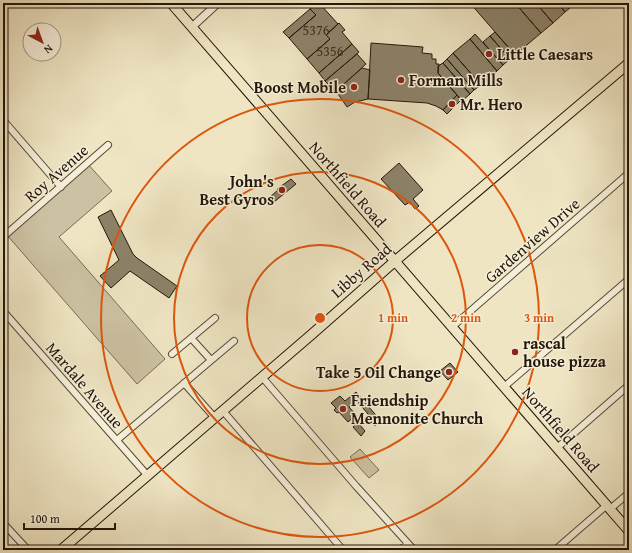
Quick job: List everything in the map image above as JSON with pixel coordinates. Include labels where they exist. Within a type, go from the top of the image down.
[{"type":"main road","name":"Northfield Road","points":[[171,3],[629,530]]},
{"type":"main road","name":"Libby Road","points":[[61,550],[395,261],[628,65]]},
{"type":"street","points":[[192,27],[218,3]]},
{"type":"street","points":[[3,120],[61,187]]},
{"type":"street","name":"Roy Avenue","points":[[3,237],[108,145]]},
{"type":"street","name":"Gardenview Drive","points":[[452,327],[629,173]]},
{"type":"street","points":[[504,387],[629,279]]},
{"type":"street","name":"Mardale Avenue","points":[[3,311],[148,476]]},
{"type":"street","points":[[172,354],[215,318]]},
{"type":"street","points":[[191,338],[211,360]]},
{"type":"street","points":[[117,440],[234,341]]},
{"type":"street","points":[[262,377],[356,486],[414,550]]},
{"type":"street","points":[[184,383],[215,418]]},
{"type":"street","points":[[558,448],[629,385]]},
{"type":"street","points":[[222,411],[343,550]]},
{"type":"street","points":[[555,550],[629,493]]},
{"type":"street","points":[[3,522],[28,550]]},
{"type":"street","points":[[400,550],[408,544]]},
{"type":"shaded area","points":[[87,163],[112,191],[59,237],[165,359],[137,384],[6,234]]},
{"type":"shaded area","points":[[360,449],[379,470],[369,478],[350,457]]},
{"type":"building","points":[[470,3],[515,3],[541,33],[515,55]]},
{"type":"building","points":[[515,3],[536,3],[553,23],[541,33]]},
{"type":"building","points":[[536,3],[558,3],[565,12],[553,23]]},
{"type":"building","points":[[558,3],[565,3],[570,8],[565,12]]},
{"type":"building","points":[[565,3],[576,3],[570,8]]},
{"type":"building","points":[[320,4],[338,24],[326,35],[330,39],[307,59],[289,38],[316,15],[310,9],[315,5],[317,7]]},
{"type":"building","points":[[310,9],[316,15],[289,38],[283,32]]},
{"type":"building","points":[[339,23],[345,30],[342,32],[352,44],[319,73],[307,59],[330,39],[326,35]]},
{"type":"building","points":[[495,32],[515,55],[510,59],[490,36]]},
{"type":"building","points":[[475,34],[503,65],[497,71],[470,39]]},
{"type":"building","points":[[490,36],[510,59],[503,65],[483,42]]},
{"type":"building","points":[[470,39],[497,71],[481,85],[453,53]]},
{"type":"building","points":[[371,43],[423,47],[422,53],[432,54],[432,59],[436,59],[436,64],[439,64],[438,73],[457,95],[443,110],[427,103],[368,99]]},
{"type":"building","points":[[352,44],[359,52],[325,81],[319,73]]},
{"type":"building","points":[[453,53],[481,85],[474,90],[447,59]]},
{"type":"building","points":[[357,54],[366,64],[335,92],[325,81]]},
{"type":"building","points":[[447,59],[474,90],[470,94],[443,63]]},
{"type":"building","points":[[443,63],[470,94],[462,101],[438,73],[438,66]]},
{"type":"building","points":[[362,68],[370,70],[368,99],[355,102],[347,107],[336,91]]},
{"type":"building","points":[[457,95],[461,100],[447,114],[443,110]]},
{"type":"building","points":[[399,163],[423,190],[413,199],[419,206],[415,209],[410,202],[405,205],[381,179]]},
{"type":"building","points":[[291,179],[296,184],[274,202],[271,201],[270,197],[278,190],[277,189]]},
{"type":"building","points":[[111,210],[133,254],[177,286],[169,298],[130,271],[111,288],[100,276],[119,260],[98,217]]},
{"type":"building","points":[[450,363],[458,372],[448,380],[440,371]]},
{"type":"building","name":"Friendship Mennonite Church","points":[[356,392],[381,421],[375,426],[371,422],[373,420],[357,401],[349,407],[356,415],[348,422],[339,412],[337,413],[334,410],[336,408],[331,403],[340,396],[345,401]]},
{"type":"building","points":[[356,424],[358,426],[360,425],[365,431],[361,436],[353,427]]},
{"type":"place","name":"Little Caesars","points":[[489,54]]},
{"type":"place","name":"Forman Mills","points":[[401,80]]},
{"type":"place","name":"Boost Mobile","points":[[354,87]]},
{"type":"place","name":"Mr. Hero","points":[[452,104]]},
{"type":"place","name":"John's Best Gyros","points":[[282,190]]},
{"type":"place","name":"rascal house pizza","points":[[515,352]]},
{"type":"place","name":"Take 5 Oil Change","points":[[449,372]]},
{"type":"place","name":"Friendship Mennonite Church","points":[[343,409]]}]
